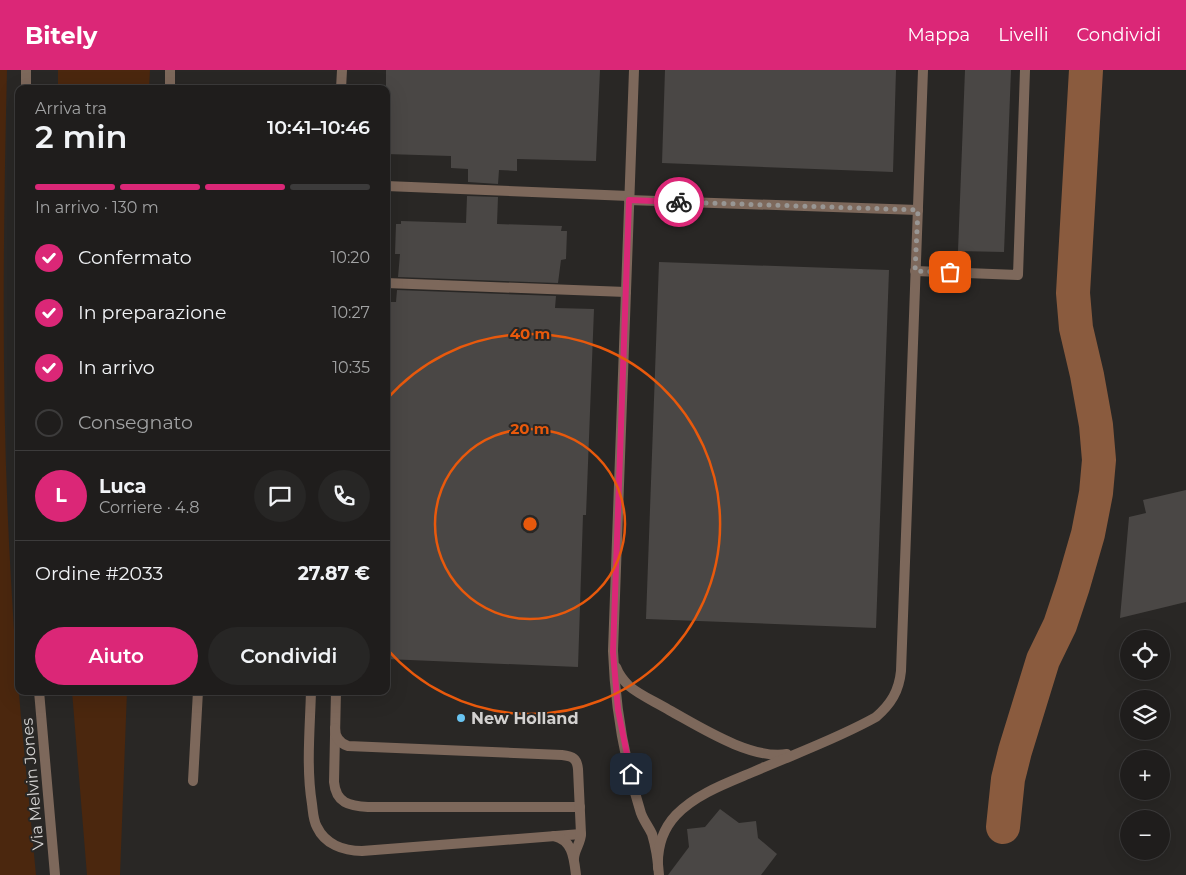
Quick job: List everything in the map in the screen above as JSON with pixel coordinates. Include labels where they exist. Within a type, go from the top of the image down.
[{"type":"street","points":[[26,70],[26,85]]},
{"type":"street","points":[[170,70],[170,85]]},
{"type":"street","points":[[341,85],[342,70]]},
{"type":"street","points":[[634,70],[613,652],[622,732],[640,810],[652,833],[659,871]]},
{"type":"street","points":[[659,871],[659,849],[662,838],[667,826],[676,814],[722,785],[876,717],[892,701],[900,680],[923,70]]},
{"type":"street","points":[[915,271],[1018,275],[1025,70]]},
{"type":"street","points":[[390,186],[918,210]]},
{"type":"street","points":[[390,283],[626,292]]},
{"type":"street","points":[[613,652],[615,666],[620,676],[629,686],[687,720],[740,746],[763,753],[784,755],[804,750]]},
{"type":"street","name":"Via Melvin Jones","points":[[38,695],[55,875]]},
{"type":"street","points":[[193,781],[198,695]]},
{"type":"street","points":[[312,695],[309,756],[310,797],[316,825],[331,843],[353,851],[581,834]]},
{"type":"street","points":[[336,695],[334,788],[340,799],[352,805],[368,807],[580,807]]},
{"type":"street","points":[[335,728],[339,741],[351,746],[570,756],[575,759],[578,766],[580,807],[581,834],[574,853],[574,859]]},
{"type":"street","points":[[552,836],[567,842],[572,850],[576,875]]},
{"type":"shaded area","points":[[0,70],[7,70],[4,389],[8,516],[15,642],[15,695],[19,695],[36,875],[0,875]]},
{"type":"shaded area","points":[[58,70],[150,70],[149,85],[58,85]]},
{"type":"shaded area","points":[[72,695],[127,695],[120,875],[87,875]]},
{"type":"building","points":[[386,70],[600,70],[596,161],[517,159],[517,171],[499,170],[498,184],[468,182],[468,169],[451,168],[451,156],[390,154],[390,85],[386,85]]},
{"type":"building","points":[[665,70],[896,70],[893,172],[662,163]]},
{"type":"building","points":[[965,70],[1011,70],[1004,252],[958,251]]},
{"type":"building","points":[[467,196],[498,197],[497,224],[562,226],[561,231],[567,231],[566,259],[561,260],[558,283],[398,277],[400,254],[395,254],[396,224],[401,224],[401,221],[466,223]]},
{"type":"building","points":[[659,262],[889,270],[876,628],[646,619]]},
{"type":"building","points":[[397,290],[556,296],[555,308],[594,309],[586,515],[583,515],[578,667],[390,659],[390,302],[396,302]]},
{"type":"building","points":[[1186,490],[1186,602],[1120,618],[1129,517],[1146,513],[1143,500]]},
{"type":"building","points":[[720,809],[739,823],[756,821],[758,838],[777,854],[761,875],[668,875],[689,847],[687,829],[705,827]]},
{"type":"waterway","points":[[1003,827],[1008,779],[1015,751],[1043,660],[1060,625],[1073,586],[1088,534],[1096,493],[1099,460],[1096,425],[1076,328],[1073,293],[1086,70]]},
{"type":"way so far","points":[[679,202],[918,210],[915,271],[950,272]]},
{"type":"place","name":"New Holland","points":[[461,718]]},
{"type":"route","points":[[631,774],[618,710],[613,652],[629,200],[679,202]]}]
